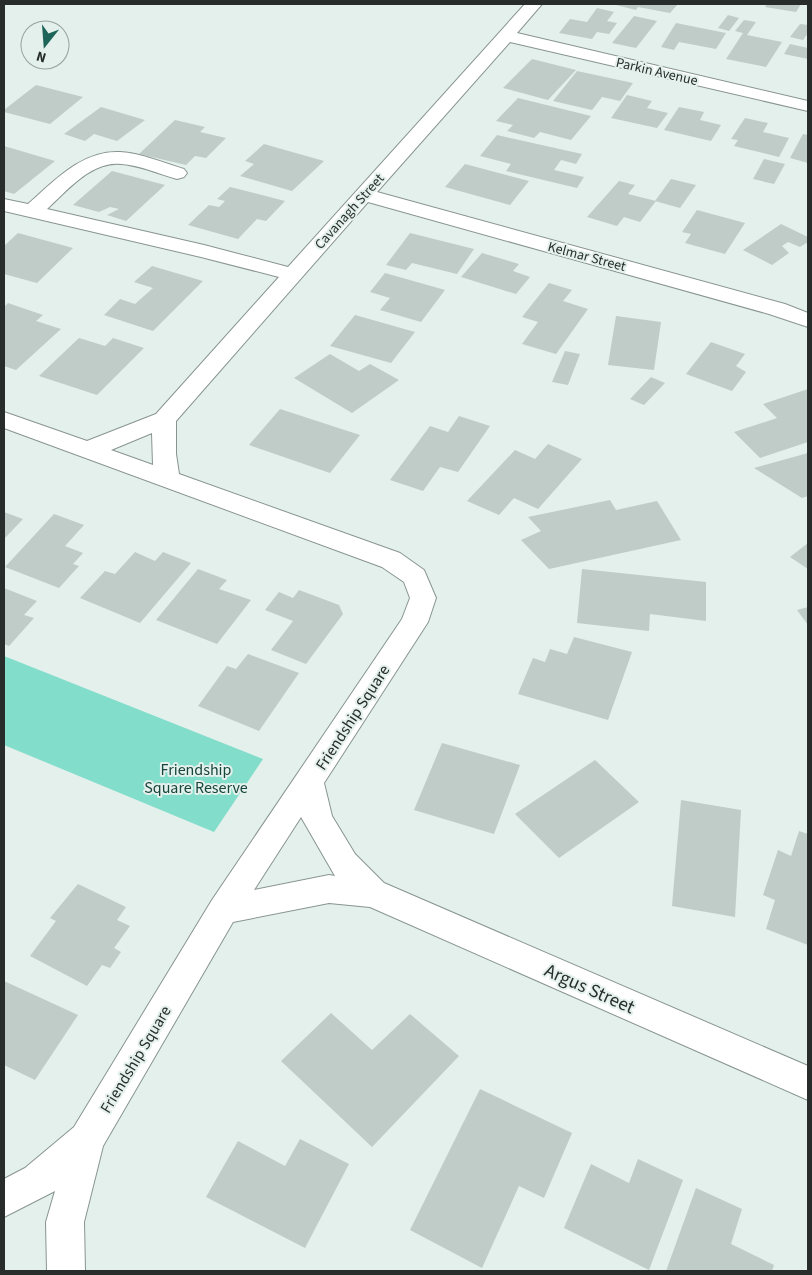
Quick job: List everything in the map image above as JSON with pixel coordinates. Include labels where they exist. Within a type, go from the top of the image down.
[{"type":"street","name":"Cavanagh Street","points":[[86,451],[164,419],[534,4]]},
{"type":"street","name":"Parkin Avenue","points":[[506,36],[808,106]]},
{"type":"street","points":[[32,211],[86,165],[101,159],[121,158],[178,173]]},
{"type":"street","name":"Kelmar Street","points":[[365,194],[777,309],[808,320]]},
{"type":"street","points":[[4,205],[204,251],[292,274]]},
{"type":"street","points":[[164,419],[164,454],[168,480]]},
{"type":"street","name":"Friendship Square","points":[[4,420],[391,560],[415,577],[423,598],[414,622],[224,910],[87,1140],[38,1181],[4,1198]]},
{"type":"street","name":"Argus Street","points":[[309,783],[317,819],[344,864],[373,893]]},
{"type":"street","name":"Argus Street","points":[[224,910],[329,889],[373,893],[808,1083]]},
{"type":"street","points":[[66,1271],[65,1222],[87,1140]]},
{"type":"green space","name":"Friendship Square Reserve","points":[[4,656],[263,759],[214,832],[4,745]]},
{"type":"building","points":[[612,4],[678,4],[670,13],[638,7],[636,10]]},
{"type":"building","points":[[767,4],[801,4],[796,12],[765,7]]},
{"type":"building","points":[[597,8],[614,12],[607,21],[617,23],[609,34],[597,32],[592,39],[559,33],[570,19],[587,22]]},
{"type":"building","points":[[728,15],[739,18],[729,31],[718,28]]},
{"type":"building","points":[[634,16],[657,21],[636,48],[612,43]]},
{"type":"building","points":[[744,20],[756,22],[747,35],[782,42],[766,67],[726,59],[743,33],[735,31]]},
{"type":"building","points":[[676,23],[726,33],[716,49],[679,42],[674,50],[661,47]]},
{"type":"building","points":[[800,24],[808,25],[808,33],[803,40],[790,37]]},
{"type":"building","points":[[790,44],[808,48],[808,59],[784,54]]},
{"type":"building","points":[[532,59],[576,70],[548,100],[503,88]]},
{"type":"building","points":[[577,71],[633,83],[620,101],[602,97],[592,110],[553,101]]},
{"type":"building","points":[[36,85],[83,97],[50,124],[4,112],[4,110]]},
{"type":"building","points":[[627,95],[652,101],[647,108],[668,113],[657,128],[611,118]]},
{"type":"building","points":[[518,98],[591,116],[571,140],[540,132],[534,138],[507,131],[513,125],[496,121]]},
{"type":"building","points":[[101,107],[145,120],[117,141],[94,134],[85,141],[64,134]]},
{"type":"building","points":[[679,107],[704,112],[700,120],[721,125],[711,141],[664,130]]},
{"type":"building","points":[[745,118],[768,123],[763,132],[789,138],[779,157],[734,146],[738,140],[731,139]]},
{"type":"building","points":[[175,120],[205,127],[200,132],[226,138],[206,158],[195,156],[186,165],[139,154]]},
{"type":"building","points":[[803,134],[808,135],[808,163],[790,158]]},
{"type":"building","points":[[497,135],[582,154],[576,164],[561,160],[554,170],[584,177],[577,188],[506,171],[511,164],[480,156]]},
{"type":"building","points":[[264,144],[324,161],[292,191],[240,176],[254,164],[245,161]]},
{"type":"building","points":[[4,146],[55,161],[14,194],[4,191]]},
{"type":"building","points":[[764,159],[785,164],[774,184],[753,179]]},
{"type":"building","points":[[465,164],[529,181],[510,205],[445,187]]},
{"type":"building","points":[[112,171],[165,185],[126,221],[107,215],[119,209],[110,207],[99,212],[73,205]]},
{"type":"building","points":[[671,179],[696,185],[680,208],[655,201]]},
{"type":"building","points":[[619,181],[635,185],[628,194],[656,201],[640,222],[624,217],[617,226],[587,217]]},
{"type":"building","points":[[230,187],[285,201],[266,221],[257,219],[238,239],[188,225],[209,205],[219,207],[225,201],[217,199]]},
{"type":"building","points":[[697,210],[745,223],[725,254],[685,243],[691,234],[682,232]]},
{"type":"building","points":[[781,224],[808,237],[808,242],[800,247],[788,242],[782,246],[789,253],[772,265],[743,250]]},
{"type":"building","points":[[18,233],[73,248],[37,283],[4,274],[4,246]]},
{"type":"building","points":[[410,233],[474,249],[457,274],[412,263],[406,270],[386,265]]},
{"type":"building","points":[[482,253],[519,264],[513,271],[530,277],[516,294],[461,277]]},
{"type":"building","points":[[152,266],[203,281],[153,331],[104,315],[120,299],[135,304],[153,288],[134,282]]},
{"type":"building","points":[[385,273],[445,290],[421,322],[380,310],[390,298],[370,292]]},
{"type":"building","points":[[549,283],[572,290],[563,301],[588,309],[556,354],[522,344],[538,322],[522,317]]},
{"type":"building","points":[[8,303],[43,315],[36,321],[61,329],[16,370],[4,366],[4,307]]},
{"type":"building","points":[[355,315],[415,332],[391,363],[330,346]]},
{"type":"building","points":[[616,316],[661,322],[654,370],[608,365]]},
{"type":"building","points":[[79,338],[105,346],[113,338],[144,348],[97,395],[39,376]]},
{"type":"building","points":[[711,342],[745,354],[736,366],[746,372],[732,391],[686,374]]},
{"type":"building","points":[[565,351],[580,354],[568,385],[552,382]]},
{"type":"building","points":[[330,354],[359,371],[370,364],[399,380],[352,413],[294,378]]},
{"type":"building","points":[[651,377],[665,383],[644,405],[630,399]]},
{"type":"building","points":[[808,389],[808,442],[760,458],[734,432],[777,418],[763,404]]},
{"type":"building","points":[[280,409],[360,435],[330,473],[249,445]]},
{"type":"building","points":[[459,416],[490,426],[458,472],[440,467],[423,491],[390,480],[430,426],[448,432]]},
{"type":"building","points":[[548,444],[582,459],[538,509],[514,498],[499,515],[467,501],[515,450],[535,459]]},
{"type":"building","points":[[808,453],[808,496],[802,498],[754,468]]},
{"type":"building","points":[[610,500],[616,510],[657,501],[681,540],[549,569],[521,540],[541,531],[528,517]]},
{"type":"building","points":[[4,512],[23,519],[4,539]]},
{"type":"building","points":[[54,514],[84,525],[65,546],[83,553],[73,564],[79,566],[59,588],[5,567]]},
{"type":"building","points":[[808,543],[808,569],[790,557]]},
{"type":"building","points":[[135,552],[155,561],[163,552],[191,563],[140,623],[80,598],[105,571],[115,574]]},
{"type":"building","points":[[198,569],[227,580],[219,589],[251,600],[217,644],[156,620]]},
{"type":"building","points":[[582,569],[706,582],[706,621],[650,614],[649,631],[577,623]]},
{"type":"building","points":[[4,588],[37,601],[24,615],[34,618],[9,646],[4,644]]},
{"type":"building","points":[[299,590],[339,605],[343,614],[306,664],[271,650],[293,621],[265,610],[279,592],[293,598]]},
{"type":"building","points":[[808,607],[808,625],[797,610]]},
{"type":"building","points":[[574,637],[632,652],[608,720],[518,694],[533,658],[545,662],[550,649],[567,654]]},
{"type":"building","points":[[248,654],[299,673],[259,731],[198,706],[227,666],[236,669]]},
{"type":"building","points":[[442,743],[520,765],[494,834],[414,810]]},
{"type":"building","points":[[595,760],[639,802],[559,858],[515,814]]},
{"type":"building","points":[[681,800],[741,810],[735,917],[672,906]]},
{"type":"building","points":[[799,831],[808,834],[808,945],[766,929],[775,900],[763,895],[778,850],[791,856]]},
{"type":"building","points":[[78,884],[126,907],[117,920],[130,926],[114,948],[121,952],[110,968],[102,965],[87,986],[30,956],[56,921],[50,918]]},
{"type":"building","points":[[4,981],[78,1015],[35,1080],[4,1065]]},
{"type":"building","points":[[331,1013],[372,1050],[410,1014],[459,1056],[372,1147],[281,1061]]},
{"type":"building","points":[[480,1089],[572,1133],[544,1198],[519,1186],[482,1268],[410,1230]]},
{"type":"building","points":[[300,1139],[349,1164],[305,1248],[206,1197],[238,1141],[285,1166]]},
{"type":"building","points":[[638,1159],[683,1180],[649,1270],[564,1228],[591,1164],[629,1183]]},
{"type":"building","points":[[696,1188],[742,1209],[731,1244],[774,1265],[772,1271],[666,1271]]}]
